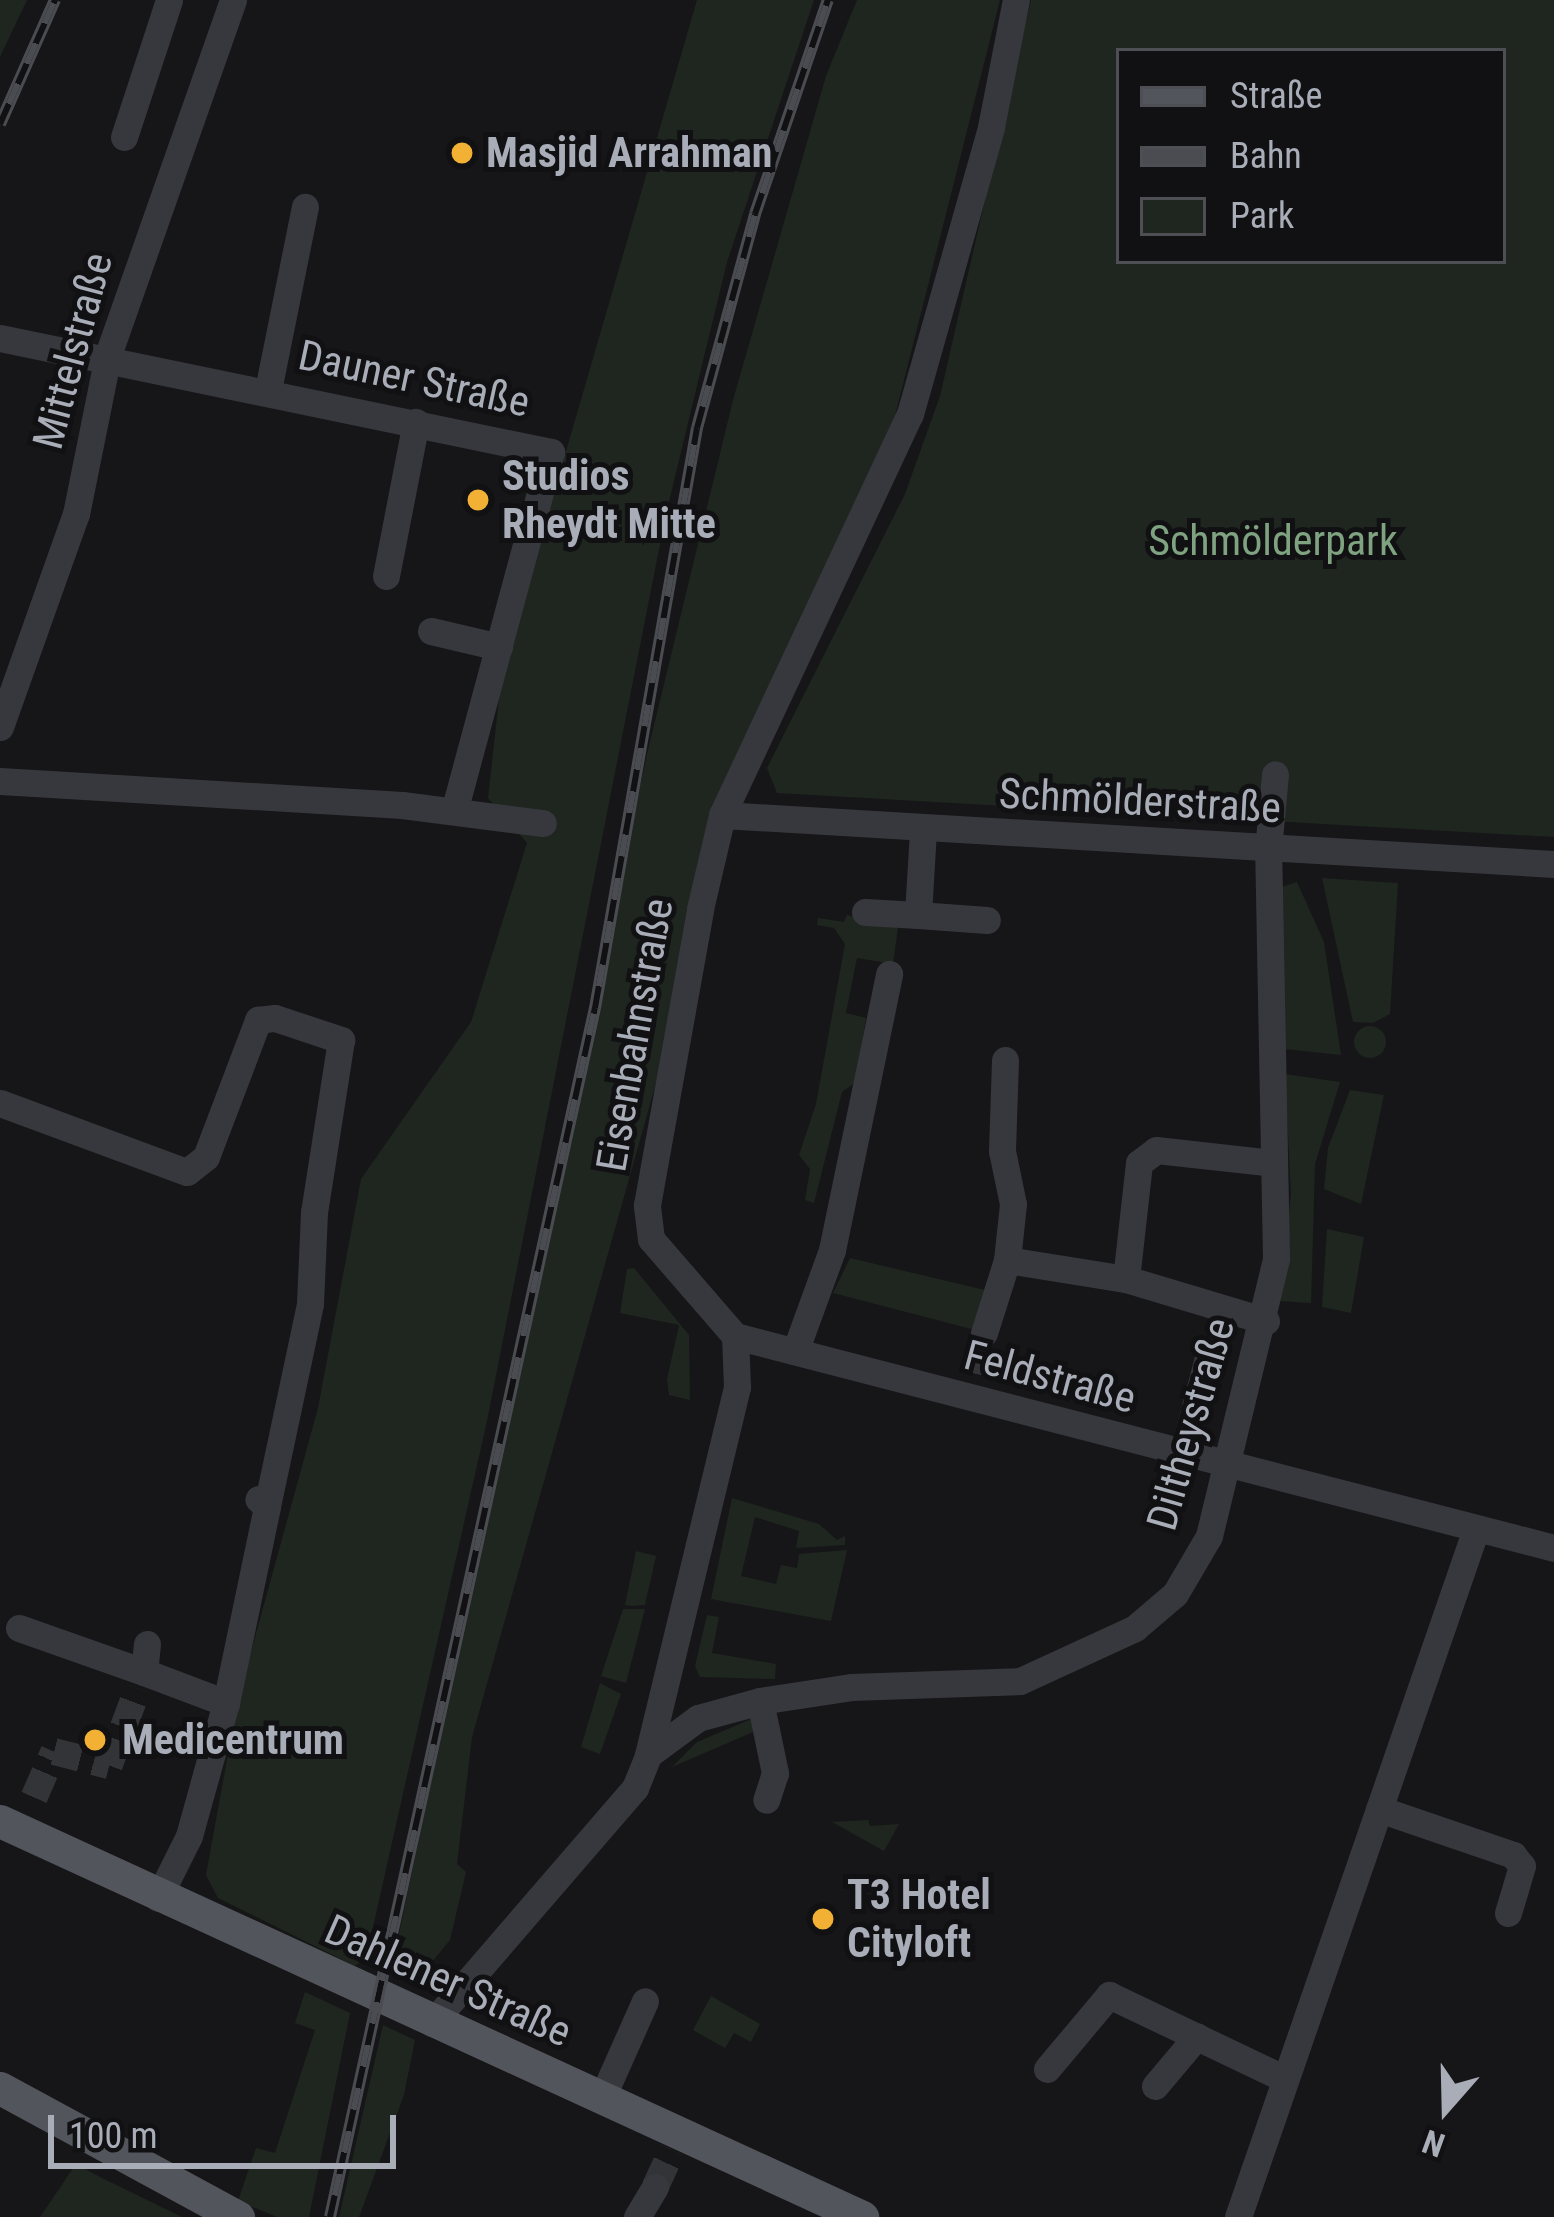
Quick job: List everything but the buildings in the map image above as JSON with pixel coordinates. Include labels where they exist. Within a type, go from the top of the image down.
[{"type":"main road","name":"Dahlener Straße","points":[[0,1821],[158,1898],[862,2217]]},
{"type":"main road","points":[[0,2089],[222,2214]]},
{"type":"street","points":[[124,137],[169,0]]},
{"type":"street","name":"Mittelstraße","points":[[0,727],[76,514],[108,356],[233,0]]},
{"type":"street","name":"Eisenbahnstraße","points":[[735,1336],[651,1239],[646,1205],[722,815],[910,414],[991,127],[1016,0]]},
{"type":"street","points":[[268,390],[305,207]]},
{"type":"street","name":"Dauner Straße","points":[[0,338],[108,356],[551,452],[455,809]]},
{"type":"street","points":[[386,576],[416,422]]},
{"type":"street","points":[[431,631],[499,647]]},
{"type":"street","name":"Diltheystraße","points":[[648,1755],[698,1718],[760,1701],[851,1687],[1020,1681],[1135,1628],[1175,1594],[1209,1536],[1266,1321],[1276,1258],[1268,850],[1275,774]]},
{"type":"street","points":[[0,781],[455,809],[543,824]]},
{"type":"street","name":"Schmölderstraße","points":[[722,815],[1190,855],[1268,850],[1554,864]]},
{"type":"street","points":[[918,915],[923,830]]},
{"type":"street","points":[[865,912],[987,920]]},
{"type":"street","points":[[796,1349],[837,1228],[889,974]]},
{"type":"street","points":[[1240,1012],[1270,1013]]},
{"type":"street","points":[[0,1103],[199,1169],[258,1020],[340,1040],[314,1212],[310,1304],[263,1502],[226,1703],[189,1836],[158,1898]]},
{"type":"street","points":[[984,1333],[1007,1259],[1013,1204],[1002,1150],[1004,1060]]},
{"type":"street","points":[[1126,1279],[1139,1162],[1156,1150],[1274,1163]]},
{"type":"street","points":[[1007,1259],[1126,1279],[1266,1321]]},
{"type":"street","points":[[1182,1456],[1221,1307]]},
{"type":"street","points":[[432,2023],[635,1788],[648,1755],[737,1387],[735,1336]]},
{"type":"street","name":"Feldstraße","points":[[735,1336],[970,1386],[1182,1456],[1554,1548]]},
{"type":"street","points":[[1238,2217],[1476,1529]]},
{"type":"street","points":[[19,1628],[145,1658],[226,1703]]},
{"type":"street","points":[[760,1701],[775,1773],[766,1800]]},
{"type":"street","points":[[1379,1809],[1513,1855],[1522,1866],[1508,1913]]},
{"type":"street","points":[[1047,2068],[1109,1995],[1285,2079]]},
{"type":"street","points":[[601,2100],[638,2040],[645,2000]]},
{"type":"street","points":[[1155,2086],[1197,2036]]},
{"type":"street","points":[[637,2217],[655,2187]]},
{"type":"green space","points":[[0,0],[27,0],[0,57]]},
{"type":"green space","points":[[697,0],[814,0],[727,262],[666,514],[487,1421],[366,1958],[355,1966],[218,1898],[206,1875],[238,1699],[318,1408],[361,1179],[471,1022],[527,843],[488,798],[502,672]]},
{"type":"green space","points":[[857,0],[1000,0],[895,416],[714,808],[656,1083],[472,1737],[457,1864],[466,1872],[450,1940],[423,1973],[404,1976],[391,1972],[647,754],[733,400],[826,76]]},
{"type":"green space","name":"Schmölderpark","points":[[1031,0],[1554,0],[1554,837],[777,793],[767,768],[905,494],[940,396]]},
{"type":"green space","points":[[1322,878],[1398,883],[1390,1014],[1373,1023],[1353,1022]]},
{"type":"green space","points":[[1297,882],[1324,942],[1341,1055],[1284,1049],[1279,888]]},
{"type":"green space","points":[[847,915],[898,928],[893,964],[857,958],[846,1013],[866,1018],[855,1083],[842,1092],[814,1203],[805,1200],[810,1169],[799,1155],[816,1104],[845,944],[834,928],[817,925],[818,918],[844,922]]},
{"type":"green space","points":[[1370,1026],[1382,1030],[1386,1042],[1382,1054],[1370,1058],[1358,1054],[1354,1042],[1358,1030]]},
{"type":"green space","points":[[1285,1074],[1340,1082],[1315,1164],[1311,1303],[1280,1301],[1291,1196]]},
{"type":"green space","points":[[1350,1090],[1384,1095],[1361,1204],[1324,1189],[1328,1148]]},
{"type":"green space","points":[[1327,1229],[1364,1237],[1351,1313],[1322,1307]]},
{"type":"green space","points":[[850,1258],[985,1290],[979,1331],[833,1293]]},
{"type":"green space","points":[[634,1268],[689,1335],[690,1400],[669,1395],[667,1379],[679,1325],[620,1313],[627,1269]]},
{"type":"green space","points":[[732,1498],[819,1524],[837,1540],[845,1536],[845,1545],[796,1548],[799,1531],[755,1517],[741,1576],[776,1584],[781,1565],[797,1568],[799,1554],[847,1550],[831,1621],[711,1599]]},
{"type":"green space","points":[[636,1551],[656,1556],[645,1605],[632,1606],[625,1605]]},
{"type":"green space","points":[[623,1609],[645,1609],[626,1683],[601,1676]]},
{"type":"green space","points":[[707,1615],[719,1617],[712,1653],[776,1664],[775,1679],[700,1677],[695,1666]]},
{"type":"green space","points":[[600,1683],[621,1694],[600,1754],[581,1747]]},
{"type":"green space","points":[[756,1717],[760,1729],[672,1767],[697,1742]]},
{"type":"green space","points":[[868,1820],[870,1826],[899,1824],[884,1851],[832,1822]]},
{"type":"green space","points":[[305,1992],[350,2013],[309,2217],[277,2217],[238,2201],[256,2148],[275,2153],[315,2030],[295,2023]]},
{"type":"green space","points":[[711,1996],[760,2024],[751,2042],[734,2033],[725,2048],[693,2030]]},
{"type":"green space","points":[[383,2025],[415,2040],[404,2095],[359,2217],[339,2217]]},
{"type":"green space","points":[[76,2164],[100,2177],[182,2217],[40,2217]]},
{"type":"tunnel","points":[[974,1373],[984,1333]]},
{"type":"tunnel","points":[[34,1797],[54,1751],[109,1765],[138,1688]]},
{"type":"tunnel","points":[[655,2187],[672,2150]]},
{"type":"railway","points":[[0,124],[55,0]]},
{"type":"railway","points":[[330,2217],[595,1008],[697,428],[755,214],[828,0]]},
{"type":"place","name":"Masjid Arrahman","points":[[462,153]]},
{"type":"place","name":"Studios Rheydt Mitte","points":[[478,500]]},
{"type":"place","name":"Medicentrum","points":[[95,1740]]},
{"type":"place","name":"T3 Hotel Cityloft","points":[[823,1919]]}]
